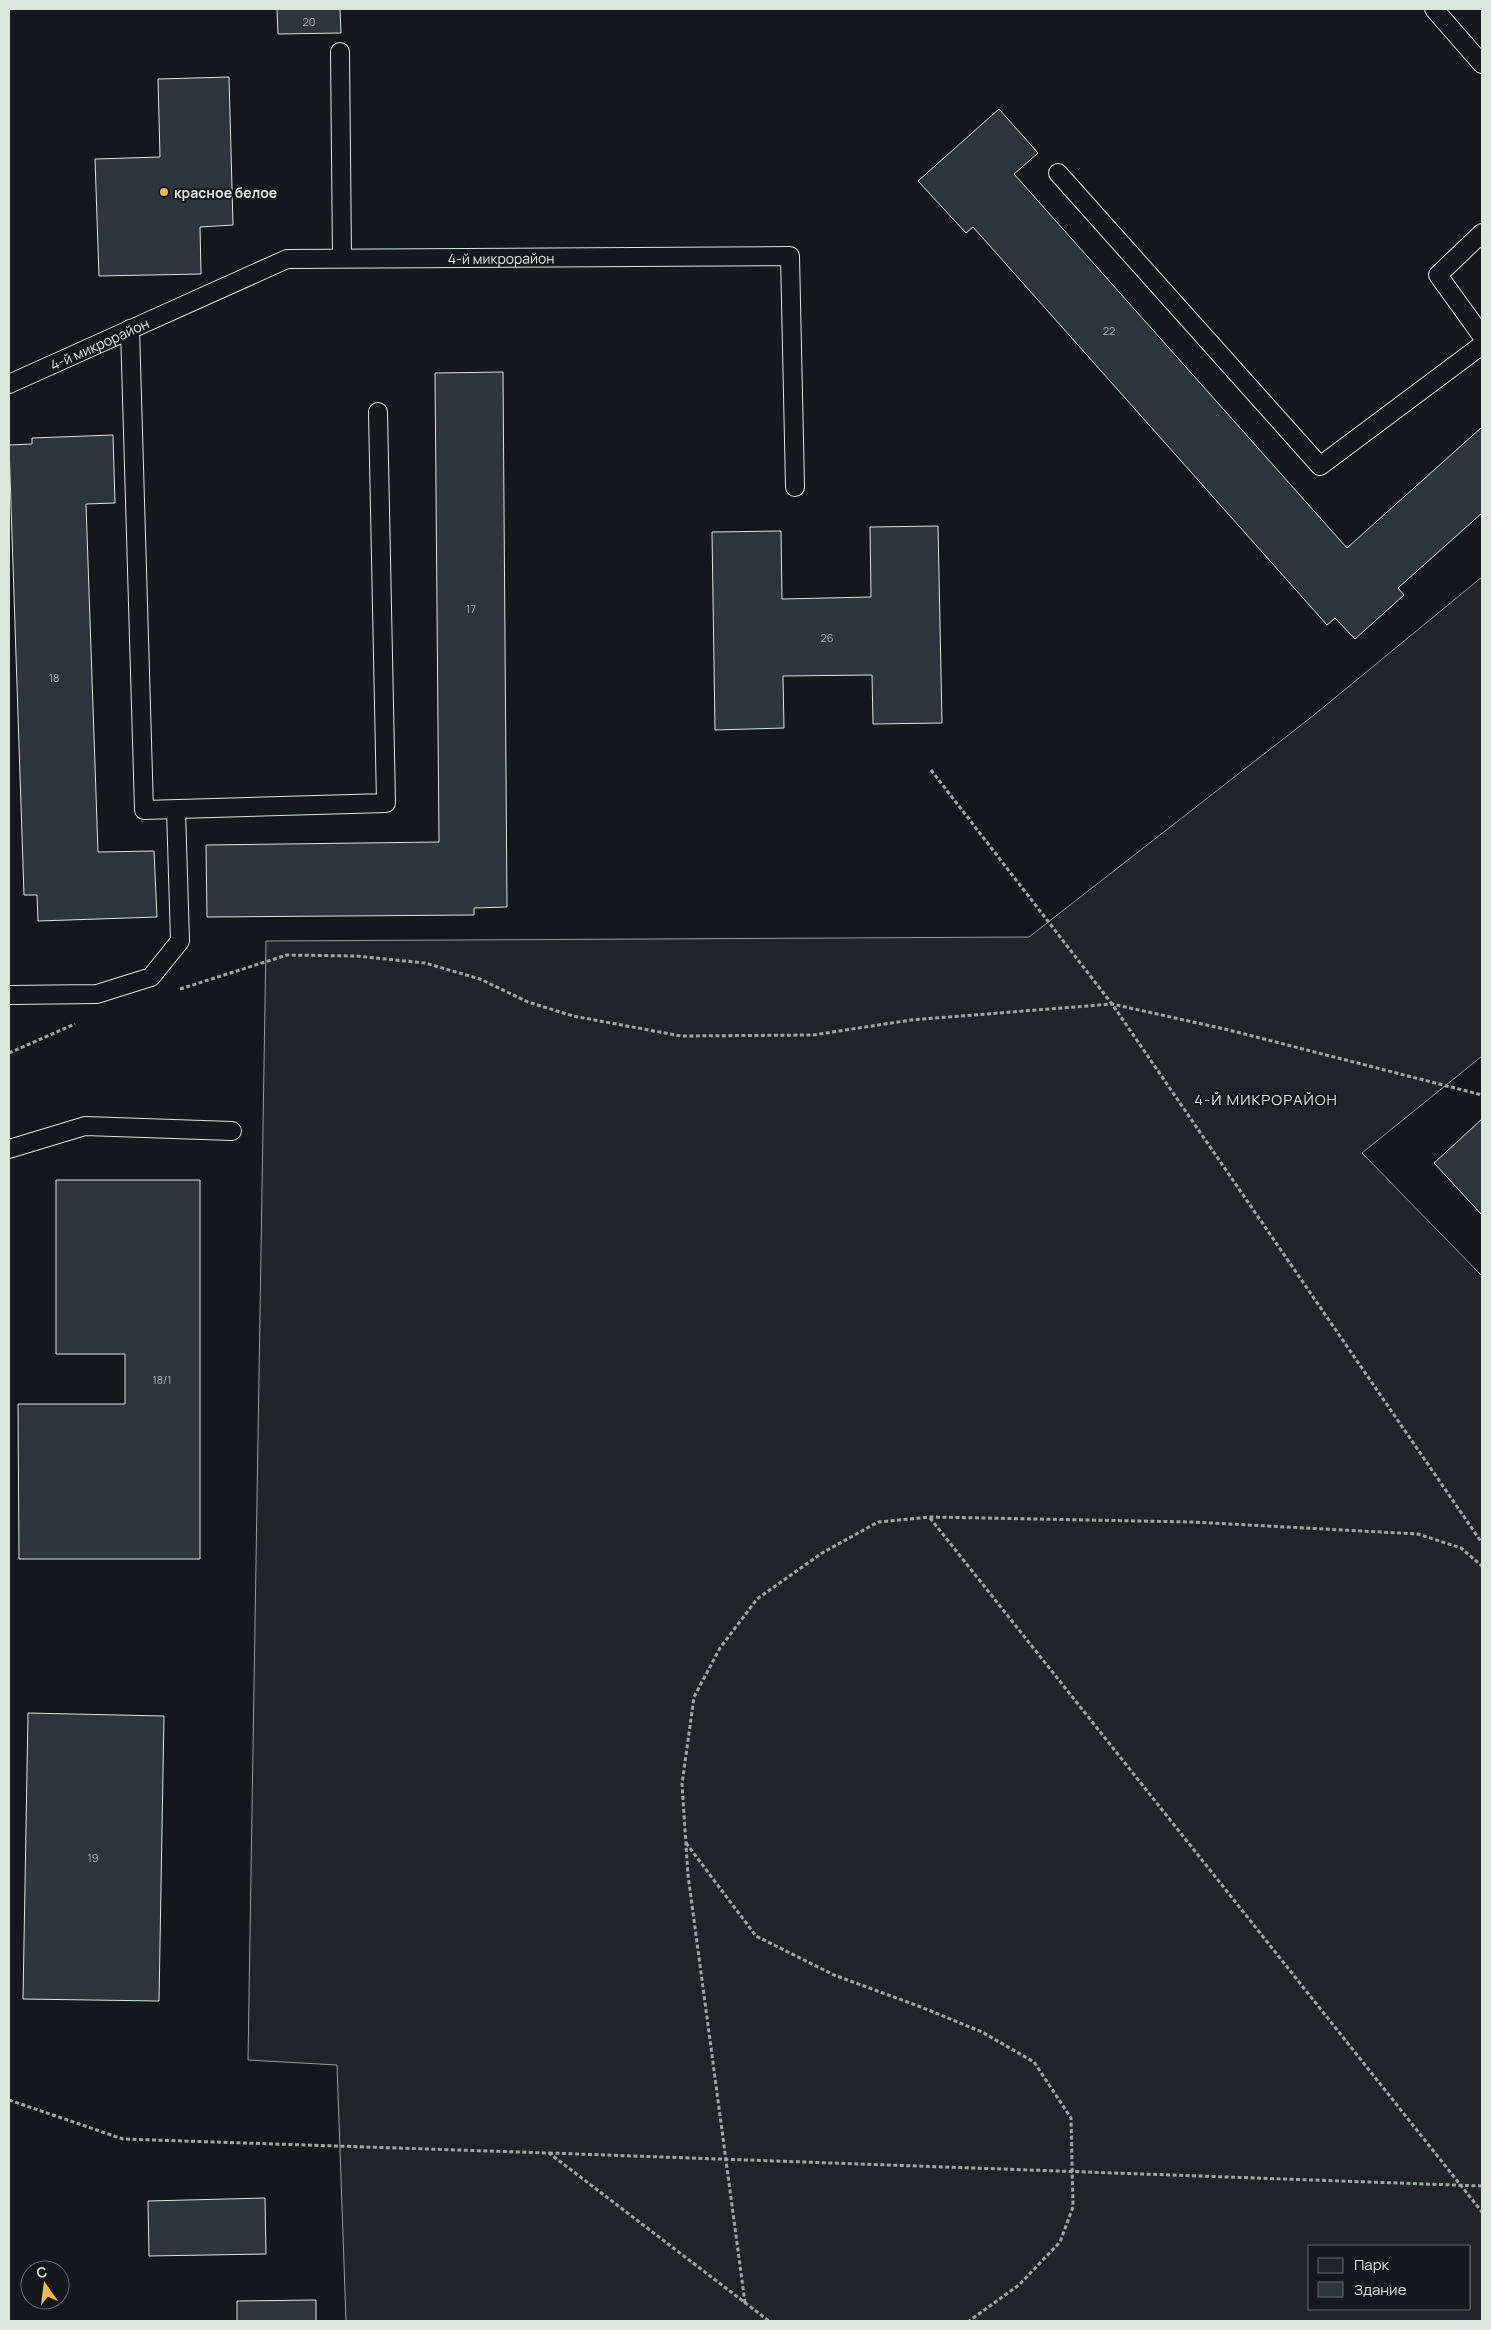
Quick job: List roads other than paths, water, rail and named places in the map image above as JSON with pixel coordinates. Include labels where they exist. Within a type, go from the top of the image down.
[{"type":"lane","points":[[1434,9],[1482,64]]},
{"type":"lane","points":[[340,52],[342,258]]},
{"type":"lane","points":[[1058,173],[1320,466],[1482,345]]},
{"type":"lane","points":[[1482,233],[1438,275],[1482,336]]},
{"type":"lane","name":"4-й микрорайон","points":[[9,384],[287,259],[790,256],[795,487]]},
{"type":"lane","points":[[130,329],[144,810],[386,803],[378,412]]},
{"type":"lane","points":[[9,996],[97,994],[151,977],[180,941],[176,810]]},
{"type":"lane","points":[[9,1149],[85,1126],[232,1131]]},
{"type":"place","name":"красное белое","points":[[164,192]]},
{"type":"district","name":"4-Й МИКРОРАЙОН","points":[[1266,1099]]}]
